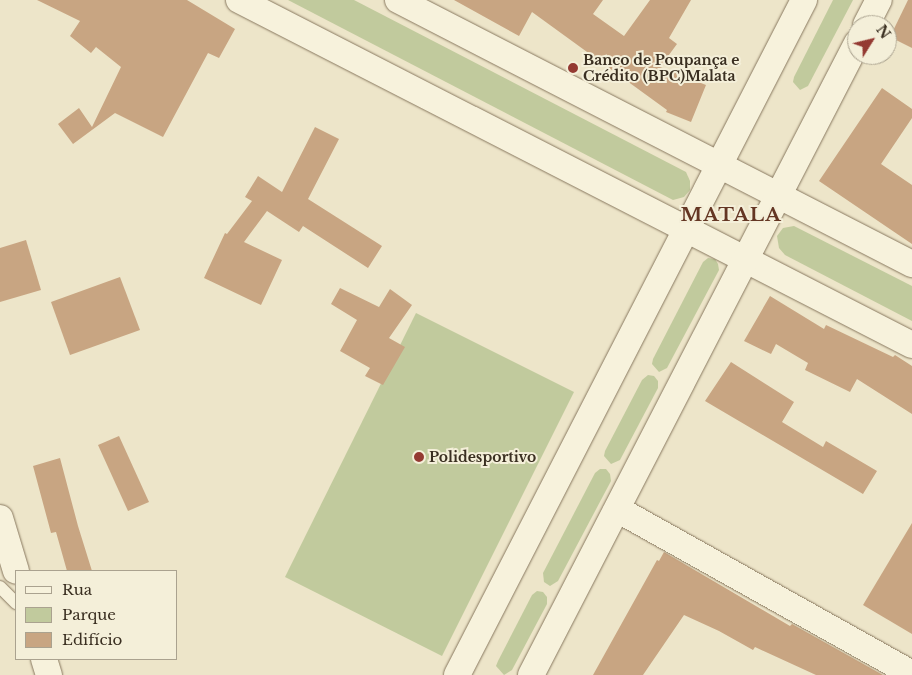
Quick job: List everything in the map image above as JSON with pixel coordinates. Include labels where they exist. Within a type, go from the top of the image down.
[{"type":"street","points":[[239,0],[912,345]]},
{"type":"street","points":[[398,0],[912,264]]},
{"type":"street","points":[[457,675],[804,0]]},
{"type":"street","points":[[871,15],[879,0]]},
{"type":"street","points":[[531,675],[847,62]]},
{"type":"street","points":[[617,509],[912,674]]},
{"type":"street","points":[[0,518],[16,570]]},
{"type":"street","points":[[44,660],[49,675]]},
{"type":"lane","points":[[0,587],[15,602]]},
{"type":"green space","points":[[288,0],[354,0],[686,172],[690,181],[690,190],[684,197],[673,200]]},
{"type":"green space","points":[[833,0],[853,0],[808,86],[800,90],[793,82],[794,77]]},
{"type":"green space","points":[[794,226],[912,286],[912,321],[785,255],[779,248],[777,236],[783,228]]},
{"type":"green space","points":[[708,258],[715,259],[719,270],[667,368],[659,372],[652,364],[653,359],[703,262]]},
{"type":"green space","points":[[416,313],[574,392],[442,656],[285,577]]},
{"type":"green space","points":[[648,375],[654,376],[658,381],[658,388],[620,460],[611,464],[604,456],[605,451],[642,380]]},
{"type":"green space","points":[[600,469],[606,469],[610,474],[611,481],[558,581],[550,586],[544,582],[543,573],[595,473]]},
{"type":"green space","points":[[537,591],[543,592],[547,597],[547,604],[512,670],[504,675],[496,666],[532,595]]},
{"type":"building","points":[[37,0],[187,0],[235,29],[219,58],[208,53],[163,137],[115,113],[73,144],[58,124],[79,108],[92,127],[121,67],[96,47],[91,53],[70,36],[80,21]]},
{"type":"building","points":[[454,0],[603,0],[593,14],[624,36],[650,0],[691,0],[669,38],[677,44],[660,67],[706,85],[691,122],[666,112],[667,110],[532,12],[519,36]]},
{"type":"building","points":[[908,0],[912,0],[912,48],[897,40],[897,23]]},
{"type":"building","points":[[882,88],[912,109],[912,118],[881,164],[912,185],[912,244],[819,181]]},
{"type":"building","points":[[315,127],[339,139],[308,199],[382,246],[368,268],[303,226],[299,232],[267,211],[244,242],[282,260],[261,305],[204,278],[225,233],[227,234],[252,201],[245,197],[258,176],[282,192]]},
{"type":"building","points":[[26,240],[41,290],[0,302],[0,248]]},
{"type":"building","points":[[120,277],[140,330],[70,355],[51,302]]},
{"type":"building","points":[[340,288],[379,307],[390,289],[412,305],[389,338],[405,347],[383,385],[365,376],[370,368],[340,351],[357,320],[331,304]]},
{"type":"building","points":[[770,296],[824,329],[826,325],[893,357],[895,355],[912,366],[912,414],[857,379],[850,392],[805,370],[808,363],[776,344],[771,354],[744,341]]},
{"type":"building","points":[[731,362],[794,402],[782,422],[823,447],[826,441],[877,471],[863,494],[705,401]]},
{"type":"building","points":[[119,436],[149,502],[128,511],[98,445]]},
{"type":"building","points":[[60,458],[92,570],[67,570],[56,532],[51,533],[33,466]]},
{"type":"building","points":[[912,523],[912,634],[863,605]]},
{"type":"building","points":[[664,552],[790,626],[792,624],[883,675],[816,675],[755,647],[753,650],[719,631],[684,615],[643,675],[593,675],[657,560],[659,561]]},
{"type":"place","name":"Banco de Poupança e Crédito (BPC)Malata","points":[[573,68]]},
{"type":"place","name":"Polidesportivo","points":[[419,457]]},
{"type":"district","name":"MATALA","points":[[731,215]]}]
